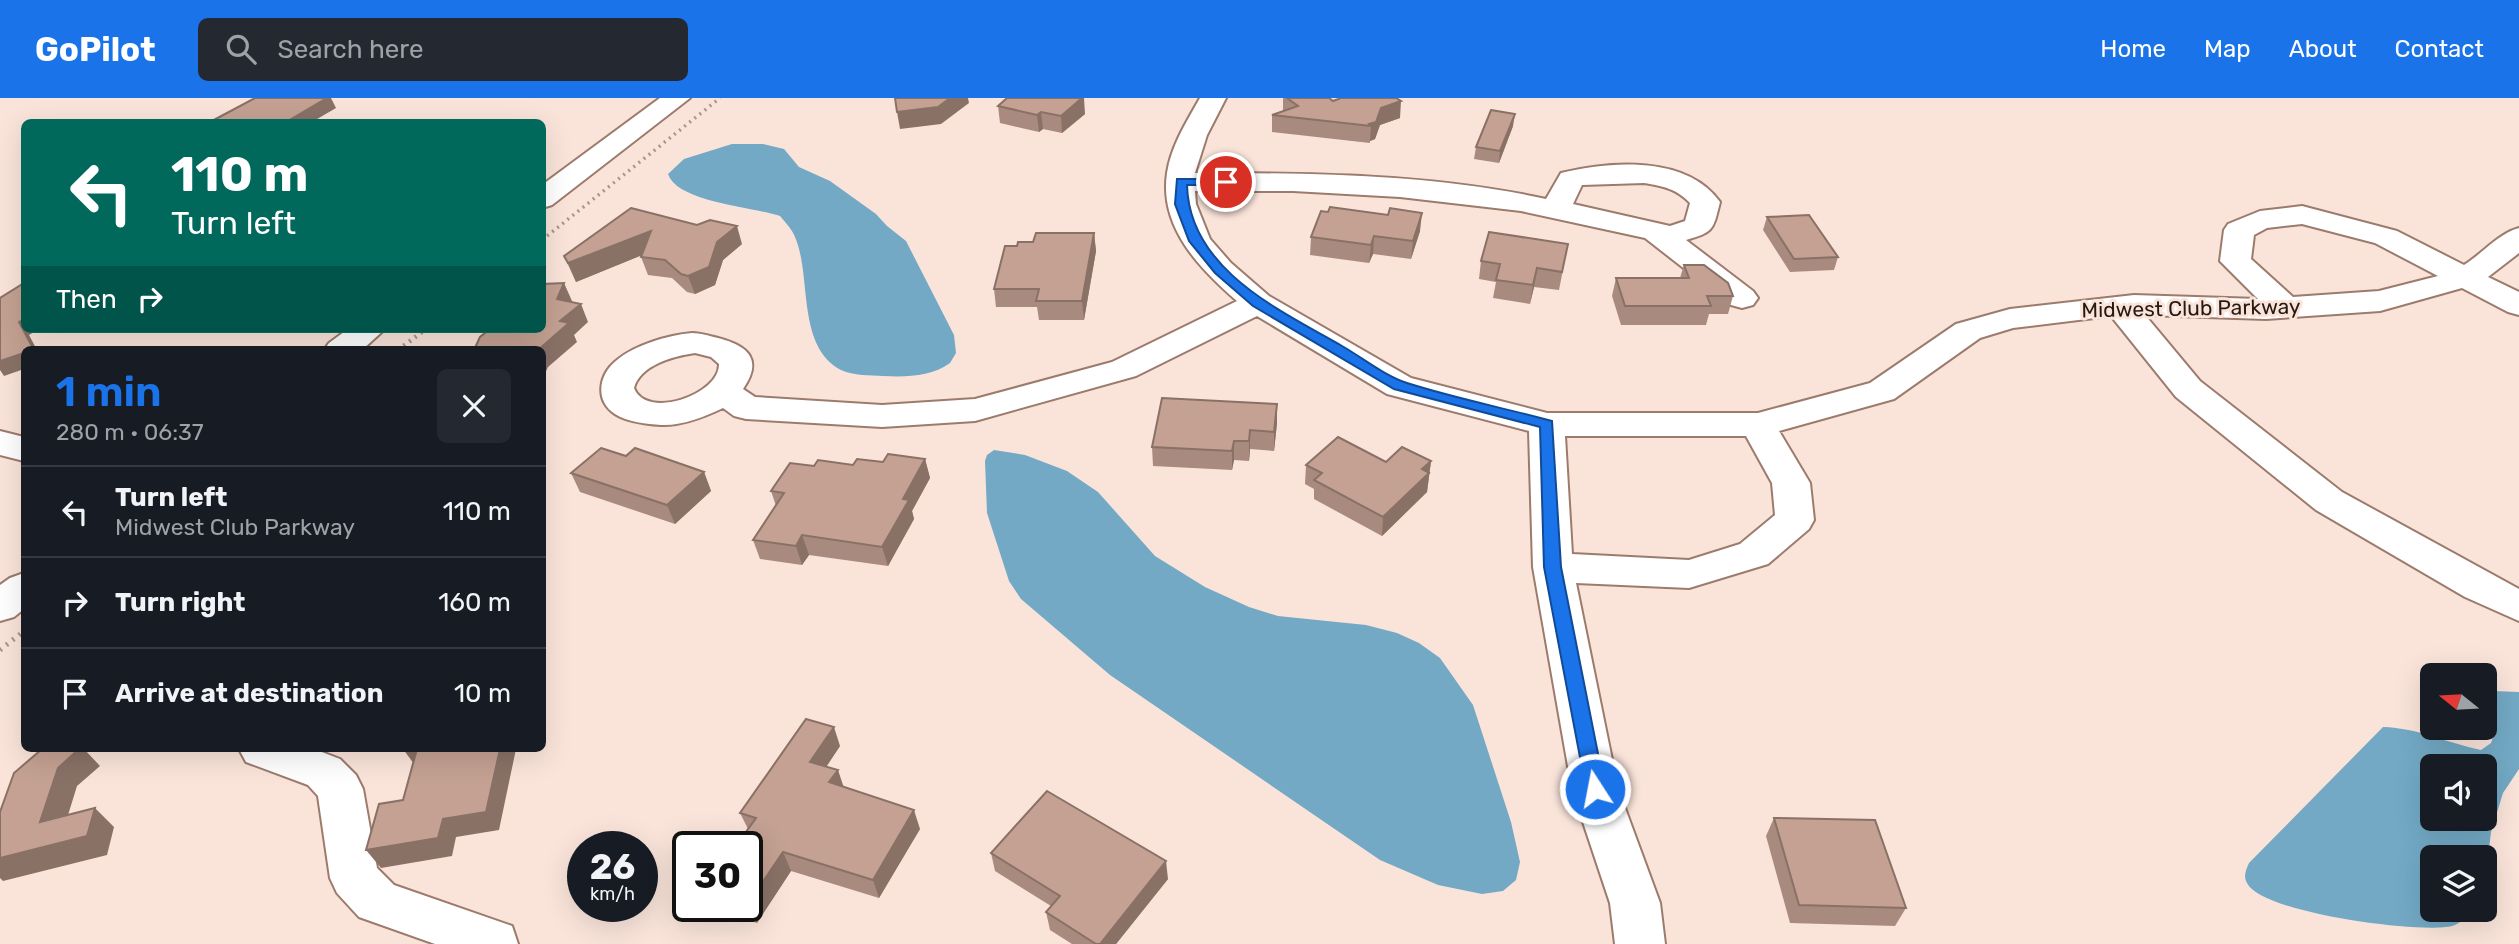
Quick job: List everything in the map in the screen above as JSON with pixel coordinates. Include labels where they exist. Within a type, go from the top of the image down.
[{"type":"street","points":[[546,196],[677,98]]},
{"type":"street","name":"Midwest Club Parkway","points":[[1213,98],[1193,135],[1181,172],[1181,204],[1196,241],[1220,270],[1258,303],[1399,386],[1547,424],[1758,425],[1882,391],[1968,331],[2010,318],[2120,306],[2286,308],[2381,301],[2465,278],[2511,255]]},
{"type":"street","points":[[1181,182],[1293,182],[1400,188],[1521,202],[1560,202],[1671,236],[1699,227],[1705,202],[1685,184],[1640,175],[1594,174],[1571,179],[1560,202]]},
{"type":"street","points":[[2286,308],[2235,261],[2239,230],[2260,220],[2302,215],[2386,237],[2519,306]]},
{"type":"street","points":[[1656,232],[1742,298]]},
{"type":"street","points":[[724,392],[746,408],[882,416],[975,410],[1124,369],[1258,303]]},
{"type":"street","points":[[2120,306],[2188,389],[2329,501],[2479,587],[2519,606]]},
{"type":"street","points":[[346,346],[364,333]]},
{"type":"street","points":[[1547,424],[1553,567],[1595,789],[1635,902],[1640,944]]},
{"type":"street","points":[[1553,567],[1689,574],[1754,554],[1795,520],[1791,483],[1758,425]]},
{"type":"street","points":[[0,443],[21,448]]},
{"type":"street","points":[[0,606],[21,589]]},
{"type":"street","points":[[270,752],[324,772],[341,789],[354,878],[377,901],[494,942]]},
{"type":"path","points":[[546,237],[720,98]]},
{"type":"path","points":[[403,346],[421,333]]},
{"type":"path","points":[[0,650],[21,633]]},
{"type":"water","points":[[732,144],[763,144],[784,149],[799,167],[830,181],[876,214],[906,241],[954,335],[956,353],[950,363],[927,374],[892,376],[846,372],[827,359],[817,345],[811,328],[800,253],[794,234],[780,216],[700,197],[685,191],[674,183],[668,174],[684,159]]},
{"type":"water","points":[[994,450],[1025,455],[1067,471],[1098,492],[1155,556],[1205,587],[1249,607],[1278,616],[1366,625],[1397,633],[1419,643],[1440,658],[1473,705],[1511,822],[1520,862],[1516,880],[1503,891],[1482,894],[1438,885],[1380,860],[1110,675],[1021,599],[1009,581],[987,513],[985,461],[987,455]]},
{"type":"water","points":[[2497,691],[2519,692],[2519,769],[2503,793],[2497,812],[2497,754],[2420,754],[2420,831],[2491,831],[2489,845],[2420,845],[2420,922],[2461,922],[2435,928],[2343,919],[2280,903],[2259,894],[2247,883],[2245,875],[2249,863],[2383,727],[2420,733],[2420,740],[2444,740],[2481,750],[2492,740],[2497,740]]},
{"type":"building","points":[[255,98],[327,98],[291,119],[216,119]]},
{"type":"building","points":[[895,98],[950,98],[938,107],[897,112]]},
{"type":"building","points":[[1007,98],[1082,98],[1061,116],[1041,112],[1037,115],[998,106]]},
{"type":"building","points":[[1287,98],[1329,98],[1333,101],[1341,98],[1396,98],[1401,101],[1381,108],[1376,122],[1369,124],[1371,126],[1272,115],[1298,106]]},
{"type":"building","points":[[1491,110],[1515,114],[1500,151],[1476,147]]},
{"type":"building","points":[[1330,207],[1388,215],[1390,208],[1422,213],[1413,241],[1374,236],[1371,245],[1311,237],[1321,211],[1328,212]]},
{"type":"building","points":[[631,208],[697,225],[710,220],[737,226],[717,242],[709,267],[688,276],[681,274],[665,260],[641,257],[651,231],[568,263],[564,256]]},
{"type":"building","points":[[1809,215],[1838,257],[1794,259],[1767,217]]},
{"type":"building","points":[[1489,232],[1568,244],[1562,272],[1537,268],[1533,285],[1496,280],[1500,264],[1481,261]]},
{"type":"building","points":[[1036,233],[1094,233],[1082,301],[1036,301],[1039,289],[994,289],[1005,246],[1017,246],[1018,242],[1033,242]]},
{"type":"building","points":[[1684,265],[1704,265],[1728,283],[1733,296],[1707,296],[1711,306],[1625,306],[1616,278],[1689,278]]},
{"type":"building","points":[[564,283],[557,299],[581,304],[560,321],[569,323],[543,346],[476,346],[485,333],[546,333],[546,284]]},
{"type":"building","points":[[21,285],[19,322],[21,333],[25,333],[32,346],[21,346],[21,354],[0,361],[0,298]]},
{"type":"building","points":[[1162,398],[1277,404],[1274,432],[1250,430],[1249,441],[1234,441],[1232,451],[1152,447]]},
{"type":"building","points":[[1338,437],[1386,462],[1402,447],[1431,461],[1422,469],[1429,473],[1383,517],[1314,480],[1322,473],[1306,465]]},
{"type":"building","points":[[601,448],[626,456],[635,448],[704,472],[667,505],[571,473]]},
{"type":"building","points":[[888,454],[925,459],[903,499],[909,500],[882,547],[802,535],[796,546],[753,540],[784,493],[771,491],[790,463],[814,466],[818,460],[853,465],[857,459],[883,462]]},
{"type":"building","points":[[806,719],[834,727],[810,762],[838,770],[829,782],[914,810],[873,880],[783,852],[763,881],[763,831],[747,831],[756,818],[740,813]]},
{"type":"building","points":[[38,752],[76,752],[58,768],[40,822],[95,808],[87,836],[0,858],[0,812],[14,773]]},
{"type":"building","points":[[416,752],[499,752],[486,812],[443,819],[438,838],[366,850],[379,804],[403,800]]},
{"type":"building","points":[[1047,791],[1166,861],[1100,944],[1046,912],[1060,896],[991,853]]},
{"type":"building","points":[[1774,818],[1875,820],[1906,908],[1799,905]]},
{"type":"route","points":[[1226,182],[1181,182],[1181,204],[1196,241],[1220,270],[1258,303],[1399,386],[1547,424],[1553,567],[1595,789]]}]
